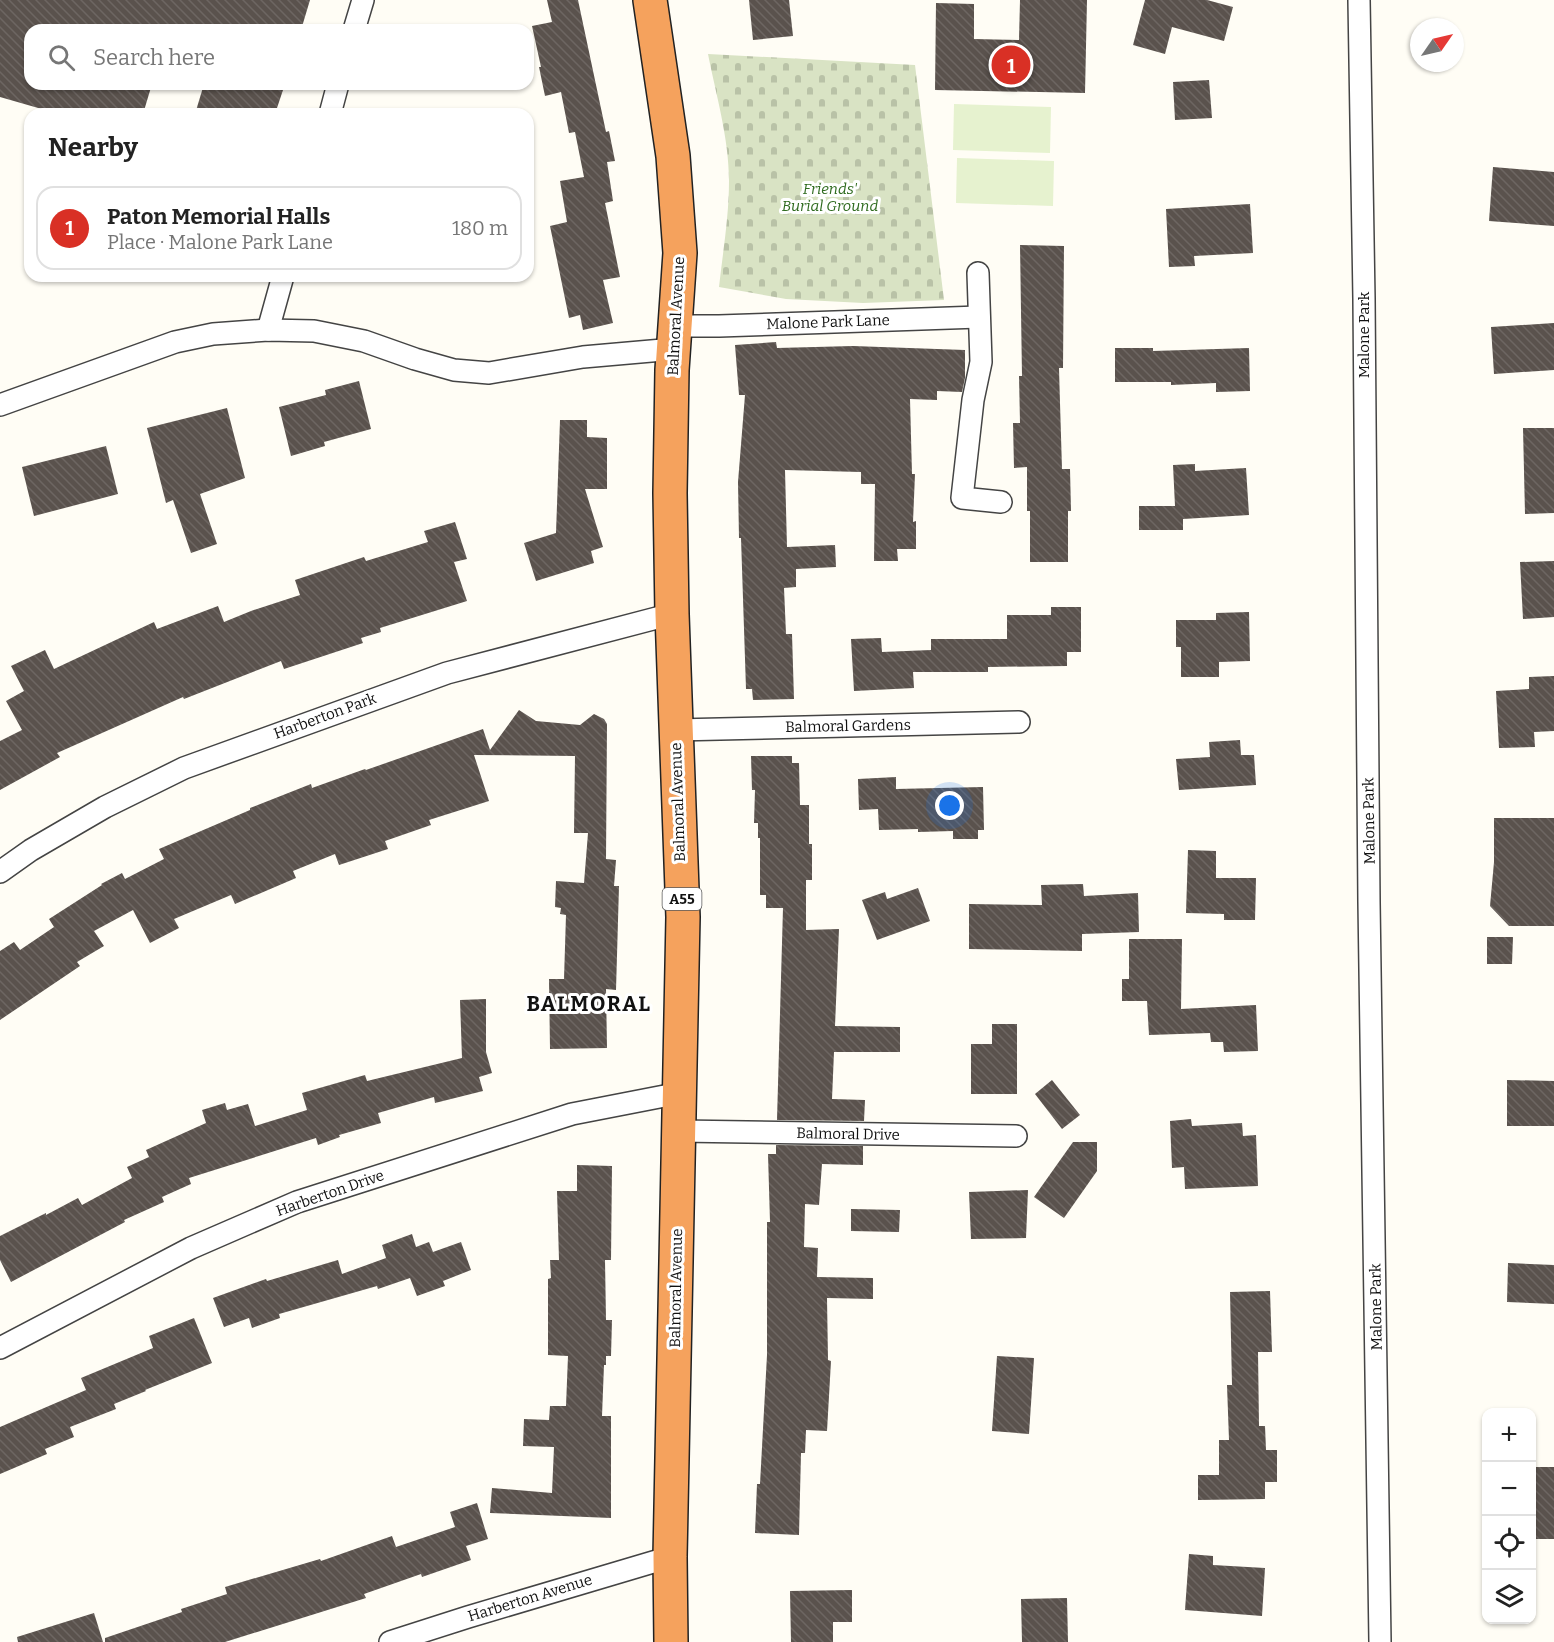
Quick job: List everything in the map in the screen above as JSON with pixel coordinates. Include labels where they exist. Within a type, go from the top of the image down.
[{"type":"highway","name":"Balmoral Avenue","points":[[650,0],[674,156],[680,253],[670,493],[682,917],[680,1131],[670,1557],[671,1642]]},
{"type":"street","points":[[356,24],[363,0]]},
{"type":"street","name":"Malone Park","points":[[1359,0],[1380,1642]]},
{"type":"street","points":[[332,108],[337,90]]},
{"type":"street","points":[[978,273],[981,362],[973,400],[962,498],[1001,502]]},
{"type":"street","points":[[268,330],[282,282]]},
{"type":"street","name":"Malone Park Lane","points":[[0,405],[175,342],[213,334],[268,330],[315,331],[364,341],[454,370],[489,373],[583,357],[719,326],[979,317]]},
{"type":"street","name":"Harberton Park","points":[[0,872],[31,850],[105,807],[184,768],[447,673],[672,614]]},
{"type":"street","name":"Balmoral Gardens","points":[[676,730],[1019,722]]},
{"type":"street","name":"Harberton Drive","points":[[0,1348],[191,1248],[297,1202],[572,1114],[680,1093]]},
{"type":"street","name":"Balmoral Drive","points":[[680,1131],[1016,1136]]},
{"type":"street","name":"Harberton Avenue","points":[[390,1642],[479,1613],[670,1557]]},
{"type":"green space","name":"Friends' Burial Ground","points":[[708,54],[915,65],[944,300],[863,303],[786,299],[719,287],[726,234],[729,181],[724,133]]},
{"type":"green space","points":[[954,104],[1051,107],[1050,153],[953,150]]},
{"type":"green space","points":[[957,158],[1054,161],[1053,206],[956,203]]},
{"type":"building","points":[[0,0],[310,0],[303,24],[24,24],[24,90],[150,90],[145,108],[38,108],[0,97]]},
{"type":"building","points":[[547,0],[578,0],[606,132],[609,131],[615,161],[607,162],[613,201],[605,203],[620,277],[603,280],[613,323],[583,330],[580,315],[569,318],[550,226],[567,222],[560,181],[584,177],[575,132],[569,133],[561,92],[545,96],[539,67],[541,67],[534,26],[552,22]]},
{"type":"building","points":[[749,0],[789,0],[793,36],[753,40]]},
{"type":"building","points":[[1020,0],[1087,0],[1085,93],[935,90],[936,3],[974,4],[974,39],[1019,40]]},
{"type":"building","points":[[1145,0],[1207,0],[1233,7],[1224,41],[1172,27],[1165,54],[1133,45]]},
{"type":"building","points":[[1209,80],[1212,118],[1175,120],[1173,82]]},
{"type":"building","points":[[202,90],[283,90],[277,108],[197,108]]},
{"type":"building","points":[[1493,167],[1554,172],[1554,226],[1489,221]]},
{"type":"building","points":[[1250,204],[1253,253],[1194,256],[1195,266],[1169,267],[1166,209]]},
{"type":"building","points":[[1020,245],[1064,246],[1063,368],[1059,368],[1062,469],[1070,469],[1071,511],[1068,511],[1068,562],[1030,562],[1027,467],[1014,468],[1013,423],[1020,423],[1019,376],[1022,376]]},
{"type":"building","points":[[1554,323],[1554,370],[1494,374],[1491,327]]},
{"type":"building","points":[[776,342],[777,348],[853,346],[965,350],[965,378],[962,392],[937,391],[937,400],[910,399],[912,474],[915,474],[913,522],[916,521],[916,549],[897,549],[898,561],[874,561],[875,484],[861,484],[861,472],[785,470],[787,547],[835,545],[836,567],[796,569],[796,587],[784,588],[786,634],[792,634],[794,699],[753,700],[752,689],[746,689],[741,538],[739,538],[738,482],[745,395],[739,395],[735,345]]},
{"type":"building","points":[[1115,348],[1153,348],[1153,351],[1249,348],[1250,391],[1216,392],[1216,383],[1171,385],[1171,382],[1115,382]]},
{"type":"building","points":[[359,381],[371,429],[324,442],[325,446],[291,456],[279,407],[326,395],[325,390]]},
{"type":"building","points":[[227,408],[245,478],[200,494],[217,544],[191,553],[173,500],[166,503],[147,428]]},
{"type":"building","points":[[560,420],[587,420],[587,437],[607,438],[607,489],[585,489],[603,547],[591,551],[594,563],[536,581],[524,543],[556,533]]},
{"type":"building","points":[[1523,428],[1554,428],[1554,513],[1525,514]]},
{"type":"building","points":[[106,446],[118,494],[34,516],[22,467]]},
{"type":"building","points":[[1195,464],[1195,471],[1246,468],[1249,515],[1183,519],[1183,530],[1139,530],[1139,506],[1175,506],[1173,465]]},
{"type":"building","points":[[455,522],[467,559],[454,562],[467,601],[380,628],[381,632],[361,638],[363,643],[284,669],[281,661],[184,699],[183,697],[57,753],[60,757],[0,790],[0,741],[22,730],[6,701],[24,691],[11,666],[45,650],[54,669],[154,622],[157,629],[218,606],[224,622],[300,595],[295,580],[364,557],[366,561],[428,542],[424,531]]},
{"type":"building","points":[[1554,561],[1554,617],[1523,619],[1520,562]]},
{"type":"building","points":[[1051,607],[1081,607],[1081,652],[1067,652],[1067,666],[988,667],[988,672],[913,672],[914,688],[854,691],[851,639],[881,638],[882,652],[931,650],[931,639],[1007,639],[1007,615],[1051,615]]},
{"type":"building","points":[[1249,612],[1250,661],[1219,662],[1219,677],[1181,677],[1181,647],[1176,647],[1176,620],[1216,620],[1216,613]]},
{"type":"building","points":[[1554,676],[1554,731],[1534,732],[1535,747],[1499,748],[1496,691],[1529,689],[1529,677]]},
{"type":"building","points":[[519,710],[536,721],[580,725],[594,714],[604,719],[607,724],[606,859],[616,860],[614,886],[619,886],[616,990],[606,989],[607,1048],[550,1049],[549,979],[564,979],[566,915],[560,914],[561,908],[555,907],[556,881],[584,883],[588,833],[574,833],[575,756],[474,755],[489,801],[429,820],[431,825],[385,841],[388,849],[339,865],[335,854],[293,871],[296,878],[235,904],[231,895],[174,919],[179,928],[150,943],[133,910],[94,931],[104,946],[77,962],[80,966],[0,1020],[0,951],[14,942],[20,950],[54,927],[49,919],[101,884],[122,873],[125,879],[164,859],[159,849],[250,810],[250,808],[311,784],[312,788],[483,729],[490,750]]},
{"type":"building","points":[[1240,740],[1241,755],[1254,755],[1256,785],[1179,790],[1176,759],[1210,757],[1209,742]]},
{"type":"building","points":[[751,756],[792,756],[792,763],[799,763],[800,805],[809,805],[809,844],[812,844],[812,880],[806,880],[806,930],[839,929],[835,1026],[900,1027],[900,1052],[834,1052],[832,1099],[865,1100],[864,1121],[777,1120],[783,908],[766,908],[766,895],[760,895],[760,838],[758,838],[758,823],[754,823],[755,790],[752,790]]},
{"type":"building","points":[[896,777],[896,789],[983,787],[984,830],[978,830],[978,839],[953,839],[953,831],[879,830],[878,809],[859,810],[858,779]]},
{"type":"building","points":[[1494,818],[1554,818],[1554,926],[1509,926],[1490,906],[1494,862]]},
{"type":"building","points":[[1188,850],[1216,851],[1216,878],[1256,878],[1255,920],[1224,920],[1224,914],[1186,913]]},
{"type":"building","points":[[1083,884],[1084,896],[1138,893],[1139,932],[1082,934],[1082,951],[969,949],[969,904],[1042,905],[1041,885]]},
{"type":"building","points":[[918,888],[930,921],[877,940],[862,900],[885,892],[887,899]]},
{"type":"building","points":[[1487,937],[1513,937],[1512,964],[1487,964]]},
{"type":"building","points":[[1129,939],[1182,939],[1181,1009],[1256,1005],[1258,1051],[1224,1052],[1223,1042],[1211,1042],[1210,1033],[1149,1035],[1147,1001],[1122,1001],[1122,979],[1129,979]]},
{"type":"building","points":[[486,999],[486,1052],[492,1073],[479,1077],[483,1091],[435,1103],[434,1097],[378,1113],[381,1123],[339,1135],[340,1137],[318,1145],[316,1138],[189,1178],[191,1184],[162,1197],[164,1202],[124,1220],[125,1222],[11,1282],[0,1260],[0,1236],[78,1198],[82,1205],[132,1178],[127,1167],[149,1157],[146,1150],[206,1123],[202,1110],[225,1103],[227,1110],[248,1104],[255,1126],[307,1110],[302,1093],[365,1075],[367,1081],[462,1058],[460,1000]]},
{"type":"building","points":[[992,1024],[1017,1024],[1017,1094],[971,1094],[971,1044],[992,1044]]},
{"type":"building","points":[[1052,1080],[1080,1115],[1062,1129],[1035,1094]]},
{"type":"building","points":[[1507,1080],[1554,1081],[1554,1126],[1507,1126]]},
{"type":"building","points":[[1191,1119],[1192,1126],[1242,1123],[1243,1136],[1256,1135],[1258,1186],[1185,1189],[1184,1167],[1172,1168],[1170,1121]]},
{"type":"building","points":[[1073,1142],[1097,1142],[1097,1171],[1064,1218],[1034,1197]]},
{"type":"building","points":[[776,1145],[863,1146],[863,1165],[822,1164],[819,1205],[805,1204],[804,1247],[818,1248],[817,1277],[873,1278],[873,1299],[827,1298],[828,1360],[831,1361],[827,1431],[806,1430],[805,1453],[801,1453],[799,1535],[755,1533],[767,1355],[767,1222],[770,1222],[768,1154],[776,1154]]},
{"type":"building","points":[[577,1165],[612,1166],[611,1260],[605,1260],[606,1320],[612,1320],[611,1356],[606,1356],[606,1365],[604,1365],[602,1416],[611,1416],[611,1518],[490,1513],[492,1488],[552,1493],[554,1447],[523,1446],[524,1419],[549,1420],[550,1406],[566,1406],[568,1356],[548,1355],[548,1279],[551,1278],[550,1260],[559,1260],[557,1191],[577,1191]]},
{"type":"building","points":[[1028,1190],[1026,1238],[971,1239],[969,1192]]},
{"type":"building","points":[[851,1209],[900,1210],[899,1232],[851,1231]]},
{"type":"building","points":[[412,1234],[416,1247],[429,1242],[433,1252],[461,1242],[471,1270],[443,1281],[445,1286],[417,1296],[410,1278],[378,1289],[377,1286],[279,1314],[280,1318],[252,1328],[249,1318],[224,1327],[213,1298],[266,1279],[267,1281],[338,1260],[342,1274],[386,1258],[382,1245]]},
{"type":"building","points":[[1508,1263],[1554,1265],[1554,1304],[1507,1302]]},
{"type":"building","points":[[1270,1291],[1272,1352],[1258,1352],[1259,1426],[1265,1426],[1266,1450],[1277,1450],[1277,1482],[1265,1482],[1265,1499],[1198,1500],[1198,1475],[1219,1475],[1219,1440],[1229,1440],[1227,1385],[1232,1385],[1230,1292]]},
{"type":"building","points":[[194,1318],[212,1363],[145,1390],[114,1404],[116,1409],[70,1427],[74,1437],[45,1449],[47,1454],[0,1474],[0,1427],[86,1390],[81,1378],[153,1348],[149,1336]]},
{"type":"building","points":[[997,1356],[1034,1358],[1029,1434],[992,1431]]},
{"type":"building","points":[[1536,1467],[1554,1467],[1554,1539],[1536,1539]]},
{"type":"building","points":[[477,1503],[488,1539],[466,1546],[471,1560],[364,1594],[366,1598],[225,1642],[105,1642],[105,1638],[227,1594],[225,1587],[320,1559],[321,1561],[392,1536],[396,1547],[455,1527],[450,1512]]},
{"type":"building","points":[[1189,1554],[1213,1556],[1213,1565],[1265,1568],[1262,1616],[1185,1610]]},
{"type":"building","points":[[852,1590],[852,1622],[833,1622],[833,1642],[791,1642],[790,1591]]},
{"type":"building","points":[[1067,1598],[1068,1642],[1022,1642],[1021,1599]]},
{"type":"building","points":[[94,1613],[103,1642],[18,1642],[17,1637]]},
{"type":"place","name":"Paton Memorial Halls","points":[[1011,65]]},
{"type":"district","name":"BALMORAL","points":[[589,1004]]}]
